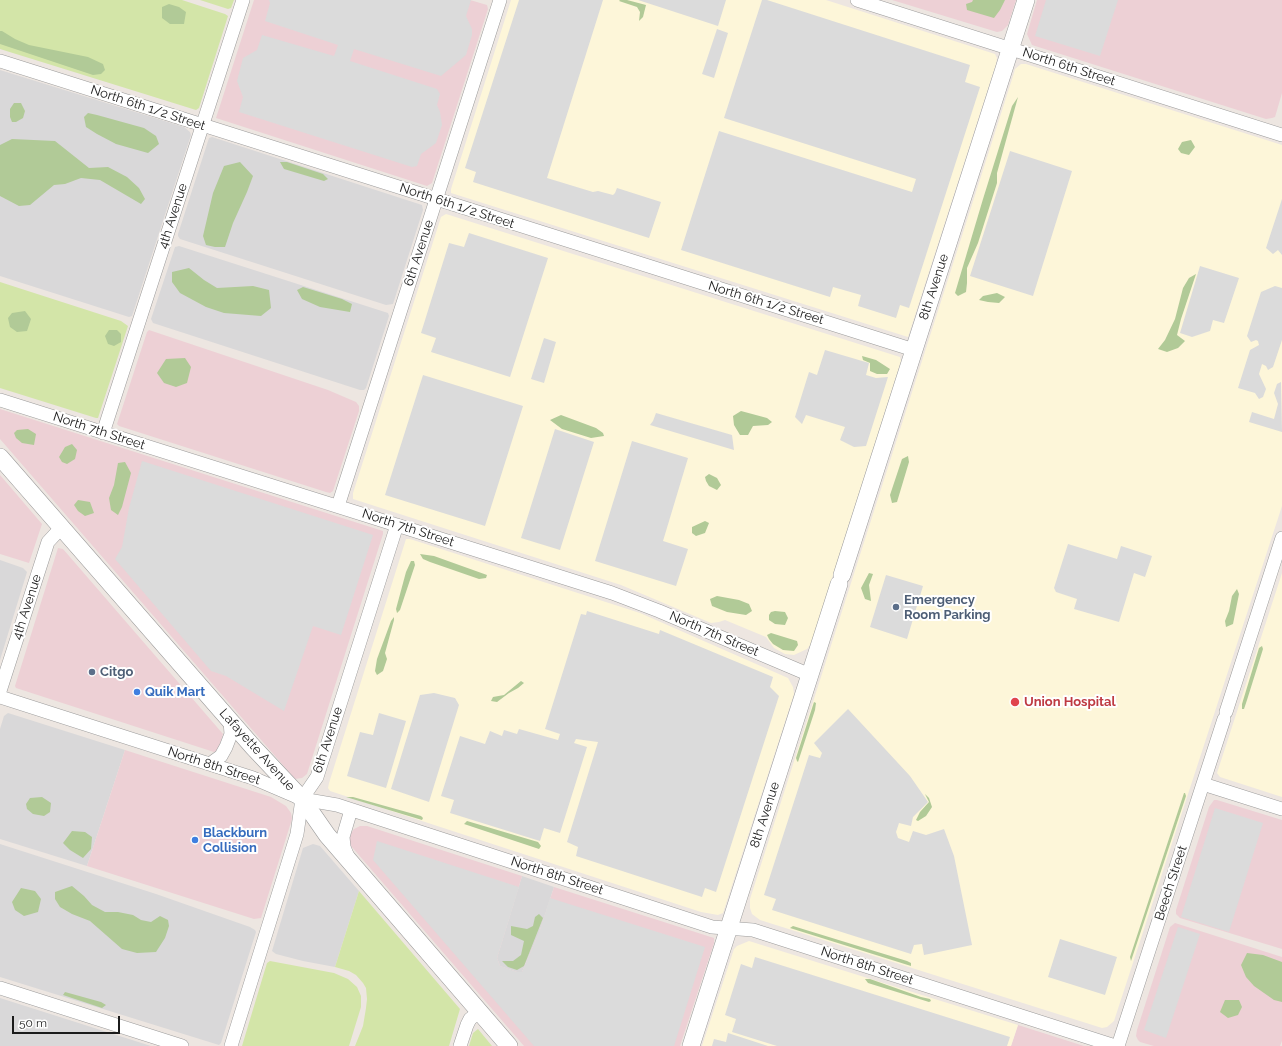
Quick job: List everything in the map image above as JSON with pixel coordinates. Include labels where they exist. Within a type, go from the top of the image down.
[{"type":"street","name":"4th Avenue","points":[[104,433],[243,0]]},
{"type":"street","name":"6th Avenue","points":[[338,506],[500,0]]},
{"type":"street","name":"North 6th Street","points":[[857,0],[1010,49],[1281,131]]},
{"type":"street","name":"8th Avenue","points":[[691,1046],[1026,0]]},
{"type":"street","name":"North 6th 1/2 Street","points":[[0,61],[914,350]]},
{"type":"street","name":"North 7th Street","points":[[0,400],[338,506],[630,600],[810,675]]},
{"type":"street","name":"Lafayette Avenue","points":[[0,457],[230,721],[302,799],[327,835],[508,1046]]},
{"type":"street","name":"6th Avenue","points":[[231,1046],[297,834],[302,799],[317,777],[397,525]]},
{"type":"street","name":"4th Avenue","points":[[0,691],[48,542],[62,528]]},
{"type":"street","name":"Beech Street","points":[[1117,1046],[1282,539]]},
{"type":"street","name":"North 8th Street","points":[[0,697],[253,778],[302,799],[351,810],[712,926],[753,930],[1117,1046]]},
{"type":"street","points":[[210,764],[221,756],[226,747],[231,734],[230,721]]},
{"type":"street","points":[[1203,784],[1282,809]]},
{"type":"street","points":[[351,810],[343,837],[344,847],[352,864]]},
{"type":"street","points":[[0,988],[182,1046]]},
{"type":"street","points":[[460,1046],[470,1019],[479,1012]]},
{"type":"shaded area","points":[[254,0],[470,0],[487,5],[488,9],[432,183],[427,186],[216,118]]},
{"type":"shaded area","points":[[269,0],[471,0],[466,16],[472,29],[472,35],[466,55],[441,76],[354,49],[350,61],[437,89],[440,94],[437,105],[440,112],[442,125],[436,143],[421,154],[417,166],[412,167],[239,112],[243,97],[237,81],[243,58],[257,50],[262,35],[334,56],[338,45],[265,21],[270,3]]},
{"type":"shaded area","points":[[511,0],[826,0],[995,54],[997,58],[996,64],[908,337],[451,193]]},
{"type":"shaded area","points":[[519,0],[603,0],[547,178],[593,192],[598,191],[613,195],[617,188],[661,202],[649,238],[473,182],[476,172],[465,168]]},
{"type":"shaded area","points":[[638,0],[726,0],[718,26]]},
{"type":"shaded area","points":[[762,0],[767,0],[970,65],[965,82],[980,87],[909,308],[900,305],[896,318],[858,306],[861,295],[833,287],[830,297],[681,250],[719,131],[912,192],[916,179],[724,118]]},
{"type":"shaded area","points":[[892,0],[1016,0],[1008,25],[1002,31],[997,32]]},
{"type":"shaded area","points":[[1037,0],[1282,0],[1282,93],[1275,117],[1266,119],[1032,45],[1027,34]]},
{"type":"shaded area","points":[[1046,0],[1118,0],[1100,56],[1035,36]]},
{"type":"shaded area","points":[[717,29],[728,33],[714,78],[702,74]]},
{"type":"shaded area","name":"Union Hospital","points":[[1021,64],[1026,64],[1282,145],[1282,506],[1114,1021],[1107,1027],[1102,1028],[760,920],[752,914],[750,908],[750,899],[1015,69]]},
{"type":"shaded area","points":[[0,70],[184,127],[190,132],[191,135],[132,316],[129,317],[0,276]]},
{"type":"shaded area","points":[[212,137],[422,205],[423,210],[393,304],[386,305],[180,239],[178,234],[209,138]]},
{"type":"shaded area","points":[[1010,151],[1072,171],[1033,296],[970,276]]},
{"type":"shaded area","points":[[1282,199],[1282,255],[1278,250],[1273,254],[1266,248]]},
{"type":"shaded area","points":[[446,214],[900,357],[901,361],[811,644],[807,649],[794,655],[785,654],[774,648],[766,637],[725,620],[711,623],[621,585],[353,499],[353,493],[441,217]]},
{"type":"shaded area","points":[[469,233],[548,258],[510,377],[431,352],[436,338],[421,333],[449,243],[464,247]]},
{"type":"shaded area","points":[[179,246],[388,313],[389,316],[366,388],[364,390],[360,390],[153,323],[151,319],[175,247]]},
{"type":"shaded area","points":[[1200,266],[1239,278],[1224,323],[1213,320],[1210,331],[1192,337],[1180,333]]},
{"type":"shaded area","points":[[1275,286],[1282,288],[1282,340],[1273,367],[1268,370],[1266,366],[1262,364],[1259,374],[1266,389],[1263,397],[1259,399],[1255,393],[1238,388],[1250,350],[1259,345],[1258,341],[1256,340],[1251,342],[1247,336],[1261,292]]},
{"type":"shaded area","points":[[149,330],[328,390],[356,402],[359,406],[359,411],[333,491],[330,493],[326,492],[119,426],[117,424],[147,332]]},
{"type":"shaded area","points":[[544,338],[556,342],[544,383],[531,379]]},
{"type":"shaded area","points":[[825,350],[869,363],[866,375],[876,378],[888,377],[866,446],[854,447],[840,440],[845,427],[806,415],[802,424],[795,417],[809,372],[817,375]]},
{"type":"shaded area","points":[[423,375],[523,406],[485,526],[385,495]]},
{"type":"shaded area","points":[[1281,382],[1282,432],[1249,422],[1252,412],[1274,419],[1278,404],[1274,393],[1277,384]]},
{"type":"shaded area","points":[[0,409],[383,531],[307,774],[302,778],[295,779],[0,439]]},
{"type":"shaded area","points":[[656,413],[732,435],[734,450],[650,425]]},
{"type":"shaded area","points":[[555,429],[594,442],[560,550],[521,538]]},
{"type":"shaded area","points":[[632,441],[688,458],[663,541],[688,549],[676,586],[595,561]]},
{"type":"shaded area","points":[[142,461],[373,535],[341,635],[313,626],[284,711],[226,676],[211,671],[115,559],[122,547],[129,508]]},
{"type":"shaded area","points":[[0,475],[42,524],[29,563],[0,554]]},
{"type":"shaded area","points":[[406,539],[410,539],[640,613],[788,678],[793,687],[794,694],[723,913],[718,915],[701,912],[330,791],[328,788],[329,783]]},
{"type":"shaded area","points":[[1068,544],[1117,559],[1121,546],[1152,556],[1145,577],[1134,573],[1119,622],[1074,609],[1077,599],[1056,592],[1054,588]]},
{"type":"shaded area","points":[[58,548],[63,549],[223,734],[218,750],[214,752],[16,688],[15,686]]},
{"type":"shaded area","points":[[0,560],[23,568],[27,572],[0,660]]},
{"type":"shaded area","points":[[1282,573],[1282,797],[1220,777],[1217,773]]},
{"type":"shaded area","name":"Emergency Room Parking","points":[[886,575],[923,586],[907,639],[870,627]]},
{"type":"shaded area","points":[[587,611],[659,634],[660,630],[773,677],[770,687],[779,696],[716,892],[705,888],[702,897],[576,856],[578,847],[567,842],[598,742],[576,739],[574,743],[587,747],[560,833],[544,828],[540,841],[450,813],[454,800],[441,796],[460,736],[485,744],[490,731],[502,736],[504,730],[517,734],[519,729],[558,740],[560,734],[545,729],[581,614],[586,615]]},
{"type":"shaded area","points":[[434,693],[455,698],[459,705],[429,802],[391,789],[420,695]]},
{"type":"shaded area","points":[[848,709],[910,776],[928,802],[913,817],[911,826],[899,823],[896,832],[898,838],[909,842],[913,831],[926,835],[944,829],[954,856],[972,945],[924,955],[922,944],[914,945],[911,954],[772,910],[776,899],[764,895],[809,755],[820,758],[822,753],[814,743]]},
{"type":"shaded area","points":[[8,713],[125,750],[87,866],[0,839],[0,729],[4,716]]},
{"type":"shaded area","points":[[379,713],[406,721],[386,788],[347,776],[360,732],[373,735]]},
{"type":"shaded area","points":[[125,750],[271,797],[286,806],[291,813],[292,819],[261,918],[254,919],[87,866]]},
{"type":"shaded area","points":[[1214,800],[1282,820],[1282,949],[1180,918],[1176,914],[1209,807]]},
{"type":"shaded area","points":[[1215,808],[1263,823],[1229,932],[1181,917]]},
{"type":"shaded area","points":[[360,826],[367,826],[522,876],[497,958],[500,966],[517,972],[522,972],[539,933],[554,887],[714,938],[714,943],[680,1046],[524,1046],[351,846],[349,840],[351,833],[354,829]]},
{"type":"shaded area","points":[[377,841],[519,887],[497,958],[500,966],[517,972],[522,972],[539,933],[550,898],[705,947],[674,1046],[534,1046],[373,860]]},
{"type":"shaded area","points":[[0,844],[156,894],[255,930],[256,932],[221,1043],[219,1045],[0,977]]},
{"type":"shaded area","points":[[313,844],[320,846],[359,891],[335,967],[303,961],[276,954],[272,951],[303,848]]},
{"type":"shaded area","points":[[522,876],[554,887],[539,933],[522,972],[517,972],[500,966],[497,958]]},
{"type":"shaded area","points":[[1175,923],[1282,957],[1282,1041],[1280,1046],[1154,1046],[1138,1040],[1136,1036],[1137,1030],[1170,927]]},
{"type":"shaded area","points":[[1178,927],[1200,934],[1166,1038],[1144,1030]]},
{"type":"shaded area","points":[[1060,939],[1117,957],[1105,995],[1048,977]]},
{"type":"shaded area","points":[[749,941],[1018,1025],[1011,1046],[702,1046],[734,949],[737,946]]},
{"type":"shaded area","points":[[755,957],[1010,1037],[1007,1046],[777,1046],[732,1032],[736,1019],[725,1015],[741,964],[752,968]]},
{"type":"shaded area","points":[[0,998],[151,1046],[0,1046]]},
{"type":"shaded area","points":[[1018,1025],[1084,1046],[1011,1046]]},
{"type":"shaded area","points":[[728,1033],[768,1046],[712,1046],[714,1039],[726,1042]]},
{"type":"green space","points":[[0,0],[182,0],[228,16],[199,108],[196,110],[0,49]]},
{"type":"green space","points":[[200,0],[234,0],[231,8],[228,9]]},
{"type":"green space","points":[[627,0],[646,5],[643,17],[639,21],[640,12],[637,7],[619,1]]},
{"type":"green space","points":[[973,0],[1005,0],[994,18],[967,10],[966,4],[972,2]]},
{"type":"green space","points":[[169,4],[179,7],[186,12],[184,24],[170,24],[162,18],[162,7]]},
{"type":"green space","points":[[0,31],[29,45],[88,57],[103,64],[105,70],[101,74],[93,75],[0,44]]},
{"type":"green space","points":[[1018,97],[997,173],[997,183],[978,243],[967,268],[966,292],[958,296],[955,293],[983,199],[1012,106]]},
{"type":"green space","points":[[14,103],[21,103],[25,111],[23,118],[16,122],[12,122],[10,117],[10,109]]},
{"type":"green space","points":[[88,113],[144,128],[156,136],[159,144],[148,153],[116,144],[86,127],[84,117]]},
{"type":"green space","points":[[12,139],[55,141],[89,168],[108,167],[127,177],[139,188],[145,199],[141,204],[100,180],[81,178],[65,184],[54,185],[30,205],[19,206],[0,196],[0,145]]},
{"type":"green space","points":[[1191,140],[1195,147],[1189,155],[1181,153],[1178,149],[1182,142]]},
{"type":"green space","points":[[240,162],[253,176],[233,223],[225,247],[206,245],[203,236],[213,193],[224,166]]},
{"type":"green space","points":[[280,162],[287,162],[323,174],[328,179],[324,181],[284,169]]},
{"type":"green space","points":[[189,268],[217,288],[253,286],[269,290],[271,308],[261,316],[224,313],[206,307],[180,293],[172,282],[172,272]]},
{"type":"green space","points":[[1196,274],[1177,335],[1185,341],[1178,348],[1167,352],[1158,349],[1165,340],[1175,319],[1183,288],[1189,278]]},
{"type":"green space","points":[[0,282],[121,321],[128,326],[98,418],[0,388]]},
{"type":"green space","points":[[303,287],[342,299],[352,304],[350,312],[320,307],[302,299],[297,290]]},
{"type":"green space","points":[[997,293],[1005,297],[999,303],[979,300],[983,296]]},
{"type":"green space","points":[[25,311],[31,319],[27,331],[17,332],[10,327],[8,318],[12,313]]},
{"type":"green space","points":[[109,330],[117,330],[121,334],[121,342],[114,346],[108,344],[105,336]]},
{"type":"green space","points":[[862,356],[876,360],[890,369],[887,374],[877,374],[870,371],[870,363],[863,360]]},
{"type":"green space","points":[[185,358],[191,367],[187,383],[176,387],[164,383],[157,373],[166,359]]},
{"type":"green space","points":[[741,411],[767,418],[772,422],[768,425],[753,426],[748,435],[740,435],[734,425],[733,416]]},
{"type":"green space","points":[[561,415],[596,428],[603,433],[604,436],[591,438],[562,429],[550,420]]},
{"type":"green space","points":[[28,429],[36,434],[34,445],[22,443],[16,438],[14,433],[17,430]]},
{"type":"green space","points":[[72,444],[77,450],[75,459],[67,464],[62,462],[59,457],[65,447]]},
{"type":"green space","points":[[908,456],[909,462],[897,502],[892,503],[890,495],[902,459]]},
{"type":"green space","points":[[125,462],[131,473],[122,507],[118,515],[111,510],[109,498],[114,485],[118,463]]},
{"type":"green space","points":[[709,474],[717,478],[721,485],[717,490],[709,486],[706,481],[705,477]]},
{"type":"green space","points":[[78,500],[90,502],[94,513],[85,516],[78,511],[74,505]]},
{"type":"green space","points":[[705,521],[709,523],[705,533],[696,536],[692,533],[692,527]]},
{"type":"green space","points":[[420,554],[434,556],[487,575],[486,578],[479,579],[430,562],[423,559]]},
{"type":"green space","points":[[411,561],[414,561],[415,565],[400,610],[397,613],[396,609],[406,572]]},
{"type":"green space","points":[[869,573],[873,574],[869,585],[871,601],[865,599],[861,588]]},
{"type":"green space","points":[[1237,589],[1239,594],[1233,624],[1226,627],[1225,621],[1232,596]]},
{"type":"green space","points":[[717,596],[739,600],[749,604],[752,611],[746,615],[727,612],[712,606],[710,599]]},
{"type":"green space","points":[[771,612],[785,612],[788,618],[785,625],[775,624],[769,620],[769,615]]},
{"type":"green space","points":[[394,617],[385,653],[387,659],[383,671],[377,675],[375,671],[377,659],[391,621]]},
{"type":"green space","points":[[771,633],[797,641],[798,645],[794,651],[783,650],[773,644],[769,639],[767,635]]},
{"type":"green space","points":[[1262,646],[1263,649],[1247,700],[1244,709],[1242,709],[1242,704],[1259,648]]},
{"type":"green space","points":[[521,681],[524,683],[497,702],[491,701],[493,697],[504,695]]},
{"type":"green space","points":[[814,702],[816,703],[815,710],[798,762],[796,758]]},
{"type":"green space","points":[[1184,793],[1186,796],[1131,961],[1130,957]]},
{"type":"green space","points":[[925,794],[929,798],[932,807],[926,816],[918,821],[916,820],[920,812],[929,802]]},
{"type":"green space","points":[[42,797],[51,803],[50,812],[44,816],[33,814],[27,809],[26,804],[30,798]]},
{"type":"green space","points":[[346,797],[353,797],[421,816],[423,818],[422,820]]},
{"type":"green space","points":[[467,821],[538,842],[541,846],[539,849],[464,824]]},
{"type":"green space","points":[[72,831],[85,832],[92,837],[91,849],[83,858],[70,850],[63,843]]},
{"type":"green space","points":[[72,886],[92,905],[105,912],[118,912],[133,915],[141,920],[151,922],[160,916],[168,920],[169,926],[165,938],[156,952],[137,953],[122,949],[90,921],[72,914],[60,907],[55,899],[55,892]]},
{"type":"green space","points":[[21,888],[35,891],[41,899],[38,912],[24,916],[15,910],[12,902]]},
{"type":"green space","points":[[359,891],[460,1009],[449,1046],[355,1046],[363,1026],[367,999],[366,988],[356,975],[349,971],[335,967]]},
{"type":"green space","points":[[539,914],[543,918],[524,966],[517,970],[508,967],[502,961],[513,961],[521,955],[524,941],[511,935],[511,926],[527,929],[533,926],[535,917]]},
{"type":"green space","points":[[793,926],[907,961],[911,963],[911,966],[790,928]]},
{"type":"green space","points":[[1247,953],[1263,955],[1282,962],[1282,1002],[1274,1000],[1254,986],[1246,977],[1241,965]]},
{"type":"green space","points":[[270,961],[334,973],[348,979],[357,987],[361,996],[361,1007],[349,1046],[242,1046],[267,963]]},
{"type":"green space","points":[[865,979],[870,979],[930,999],[931,1001],[929,1002],[868,983]]},
{"type":"green space","points":[[65,992],[101,1002],[106,1005],[102,1008],[63,995]]},
{"type":"green space","points":[[1225,1000],[1239,1000],[1242,1007],[1238,1015],[1228,1018],[1220,1012]]},
{"type":"green space","points":[[478,1029],[492,1046],[469,1046],[473,1033]]},
{"type":"place","name":"Emergency Room Parking","points":[[896,607]]},
{"type":"place","name":"Citgo","points":[[92,672]]},
{"type":"place","name":"Quik Mart","points":[[137,692]]},
{"type":"place","name":"Union Hospital","points":[[1015,702]]},
{"type":"place","name":"Blackburn Collision","points":[[195,840]]}]
